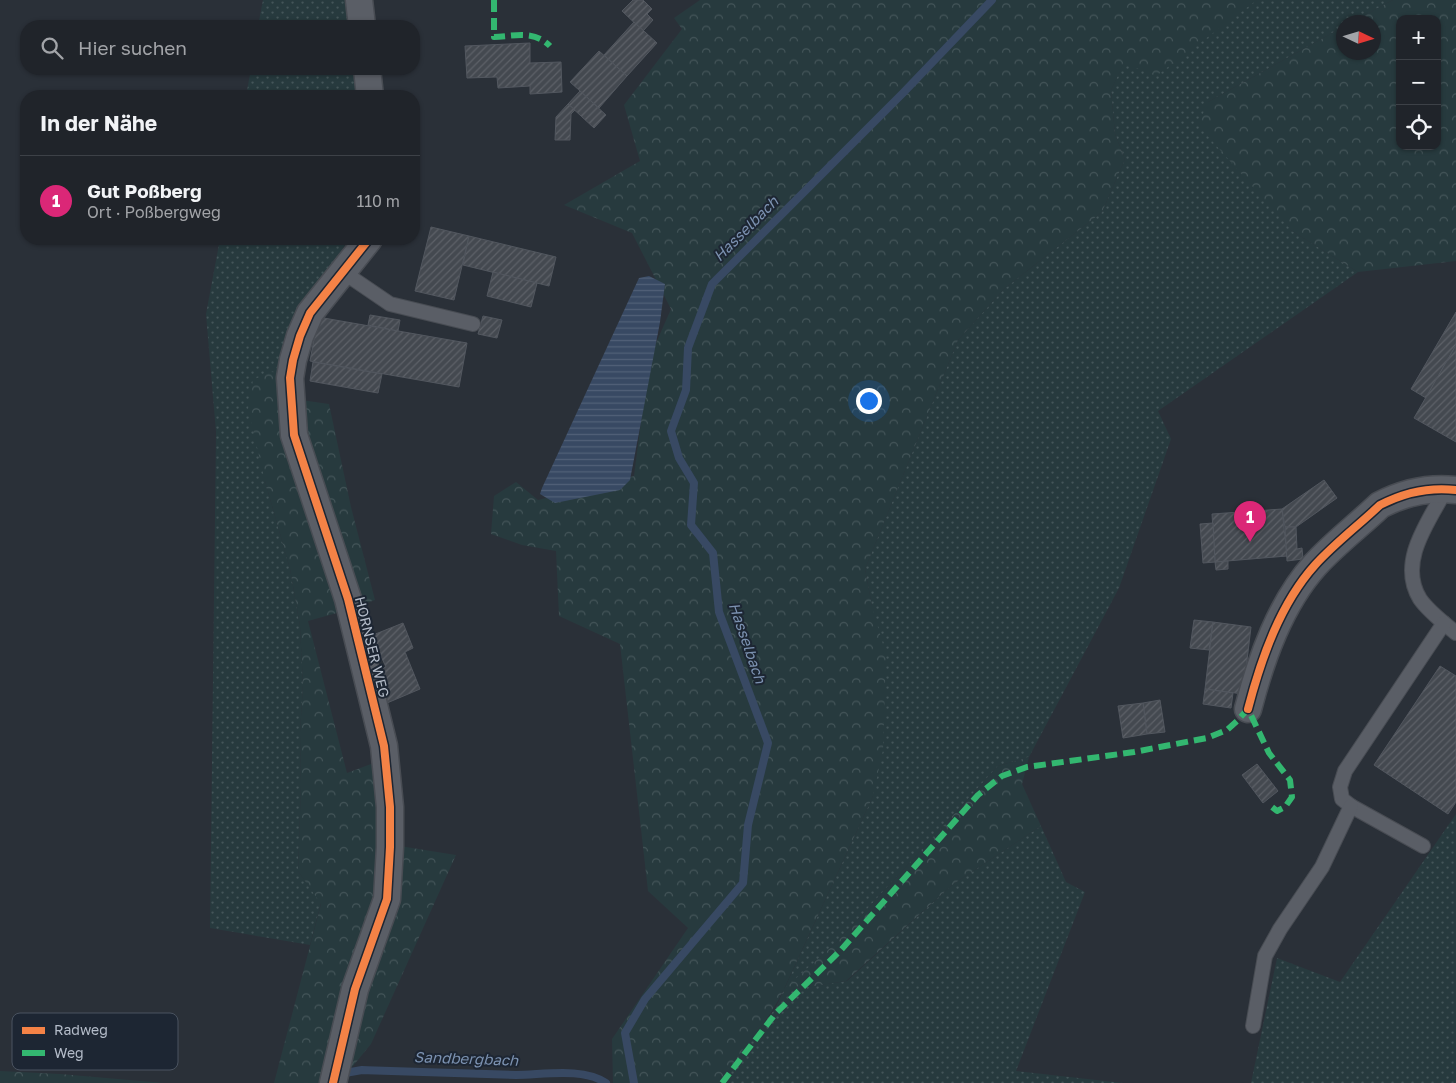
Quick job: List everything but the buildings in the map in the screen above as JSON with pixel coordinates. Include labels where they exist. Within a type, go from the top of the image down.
[{"type":"street","points":[[359,0],[361,20]]},
{"type":"street","points":[[368,75],[369,90]]},
{"type":"street","name":"HORNSER WEG","points":[[335,1073],[355,990],[386,899],[390,847],[390,807],[384,746],[348,599],[294,435],[290,378],[300,336],[310,313],[364,245]]},
{"type":"street","points":[[1248,709],[1261,663],[1275,628],[1299,587],[1315,565],[1380,505],[1403,495],[1451,490]]},
{"type":"lane","points":[[343,272],[390,304],[474,324]]},
{"type":"lane","points":[[1451,490],[1417,543],[1412,576],[1420,599],[1456,633]]},
{"type":"lane","points":[[1423,846],[1351,806],[1342,799],[1340,787],[1345,771],[1444,623]]},
{"type":"lane","points":[[1253,1026],[1265,956],[1280,929],[1322,866],[1351,806]]},
{"type":"green space","points":[[263,0],[351,0],[353,20],[259,20]]},
{"type":"green space","points":[[700,0],[1257,0],[1156,76],[1124,63],[1111,90],[1115,134],[1125,159],[1102,212],[1004,289],[958,340],[865,569],[872,606],[886,655],[883,750],[873,796],[784,989],[837,942],[998,766],[1029,757],[1022,784],[1041,826],[952,885],[846,981],[783,991],[761,1027],[719,1083],[613,1083],[612,1039],[688,928],[648,891],[620,644],[559,616],[556,551],[522,545],[491,534],[494,496],[516,482],[538,500],[634,476],[649,359],[671,309],[632,233],[564,205],[640,161],[624,105],[682,29],[674,18]]},
{"type":"green space","points":[[1257,0],[1393,0],[1365,15],[1336,15],[1336,31],[1208,102],[1292,231],[1358,272],[1158,411],[1171,439],[1119,588],[1029,757],[998,766],[837,942],[784,990],[847,981],[952,885],[1041,826],[1066,882],[1085,892],[1016,1071],[1123,1083],[719,1083],[727,1069],[775,1009],[873,796],[872,606],[865,569],[958,340],[1004,289],[1102,212],[1125,159],[1115,134],[1111,90],[1124,62]]},
{"type":"green space","points":[[1393,0],[1456,0],[1456,261],[1358,272],[1292,231],[1198,125],[1208,102],[1336,31],[1336,60],[1381,60],[1381,15],[1365,15]]},
{"type":"green space","points":[[250,75],[359,75],[360,90],[247,90]]},
{"type":"green space","points":[[219,245],[345,245],[284,350],[265,481],[290,569],[300,626],[303,685],[300,733],[301,785],[298,871],[321,903],[310,945],[210,928],[216,432],[206,314]]},
{"type":"green space","points":[[270,372],[296,373],[294,399],[329,404],[351,507],[375,600],[308,621],[347,773],[379,761],[387,844],[456,855],[371,1044],[339,1083],[274,1083],[321,904],[298,871],[301,785],[300,733],[303,685],[300,626],[290,569],[265,481],[248,409],[253,380]]},
{"type":"green space","points":[[1456,814],[1456,1083],[1251,1083],[1277,958],[1340,982]]},
{"type":"green space","points":[[0,1071],[60,1074],[164,1083],[0,1083]]},
{"type":"water","points":[[649,276],[665,284],[660,322],[630,480],[620,490],[555,503],[540,494],[542,488],[639,278]]},
{"type":"waterway","name":"Hasselbach","points":[[634,1083],[625,1033],[645,999],[743,883],[748,825],[768,743],[719,612],[713,553],[691,525],[694,483],[679,458],[671,431],[686,390],[688,348],[712,284],[903,93],[992,0]]},
{"type":"waterway","name":"Sandbergbach","points":[[341,1075],[362,1070],[516,1075],[574,1073],[597,1078],[606,1083]]},
{"type":"marked path","points":[[494,0],[494,37],[531,36],[544,41],[550,46]]},
{"type":"marked path","points":[[722,1083],[776,1013],[840,951],[978,795],[1002,776],[1027,767],[1134,752],[1207,738],[1227,730],[1248,709],[1269,753],[1290,780],[1292,797],[1285,807],[1277,811],[1272,807]]},
{"type":"cycle path","points":[[333,1083],[355,989],[387,899],[390,807],[384,746],[348,599],[294,435],[290,378],[300,336],[310,313],[364,245]]},
{"type":"cycle path","points":[[1248,709],[1273,633],[1292,597],[1315,565],[1380,505],[1398,497],[1417,492],[1436,489],[1456,490]]},
{"type":"place","name":"Gut Poßberg","points":[[1250,542]]}]
